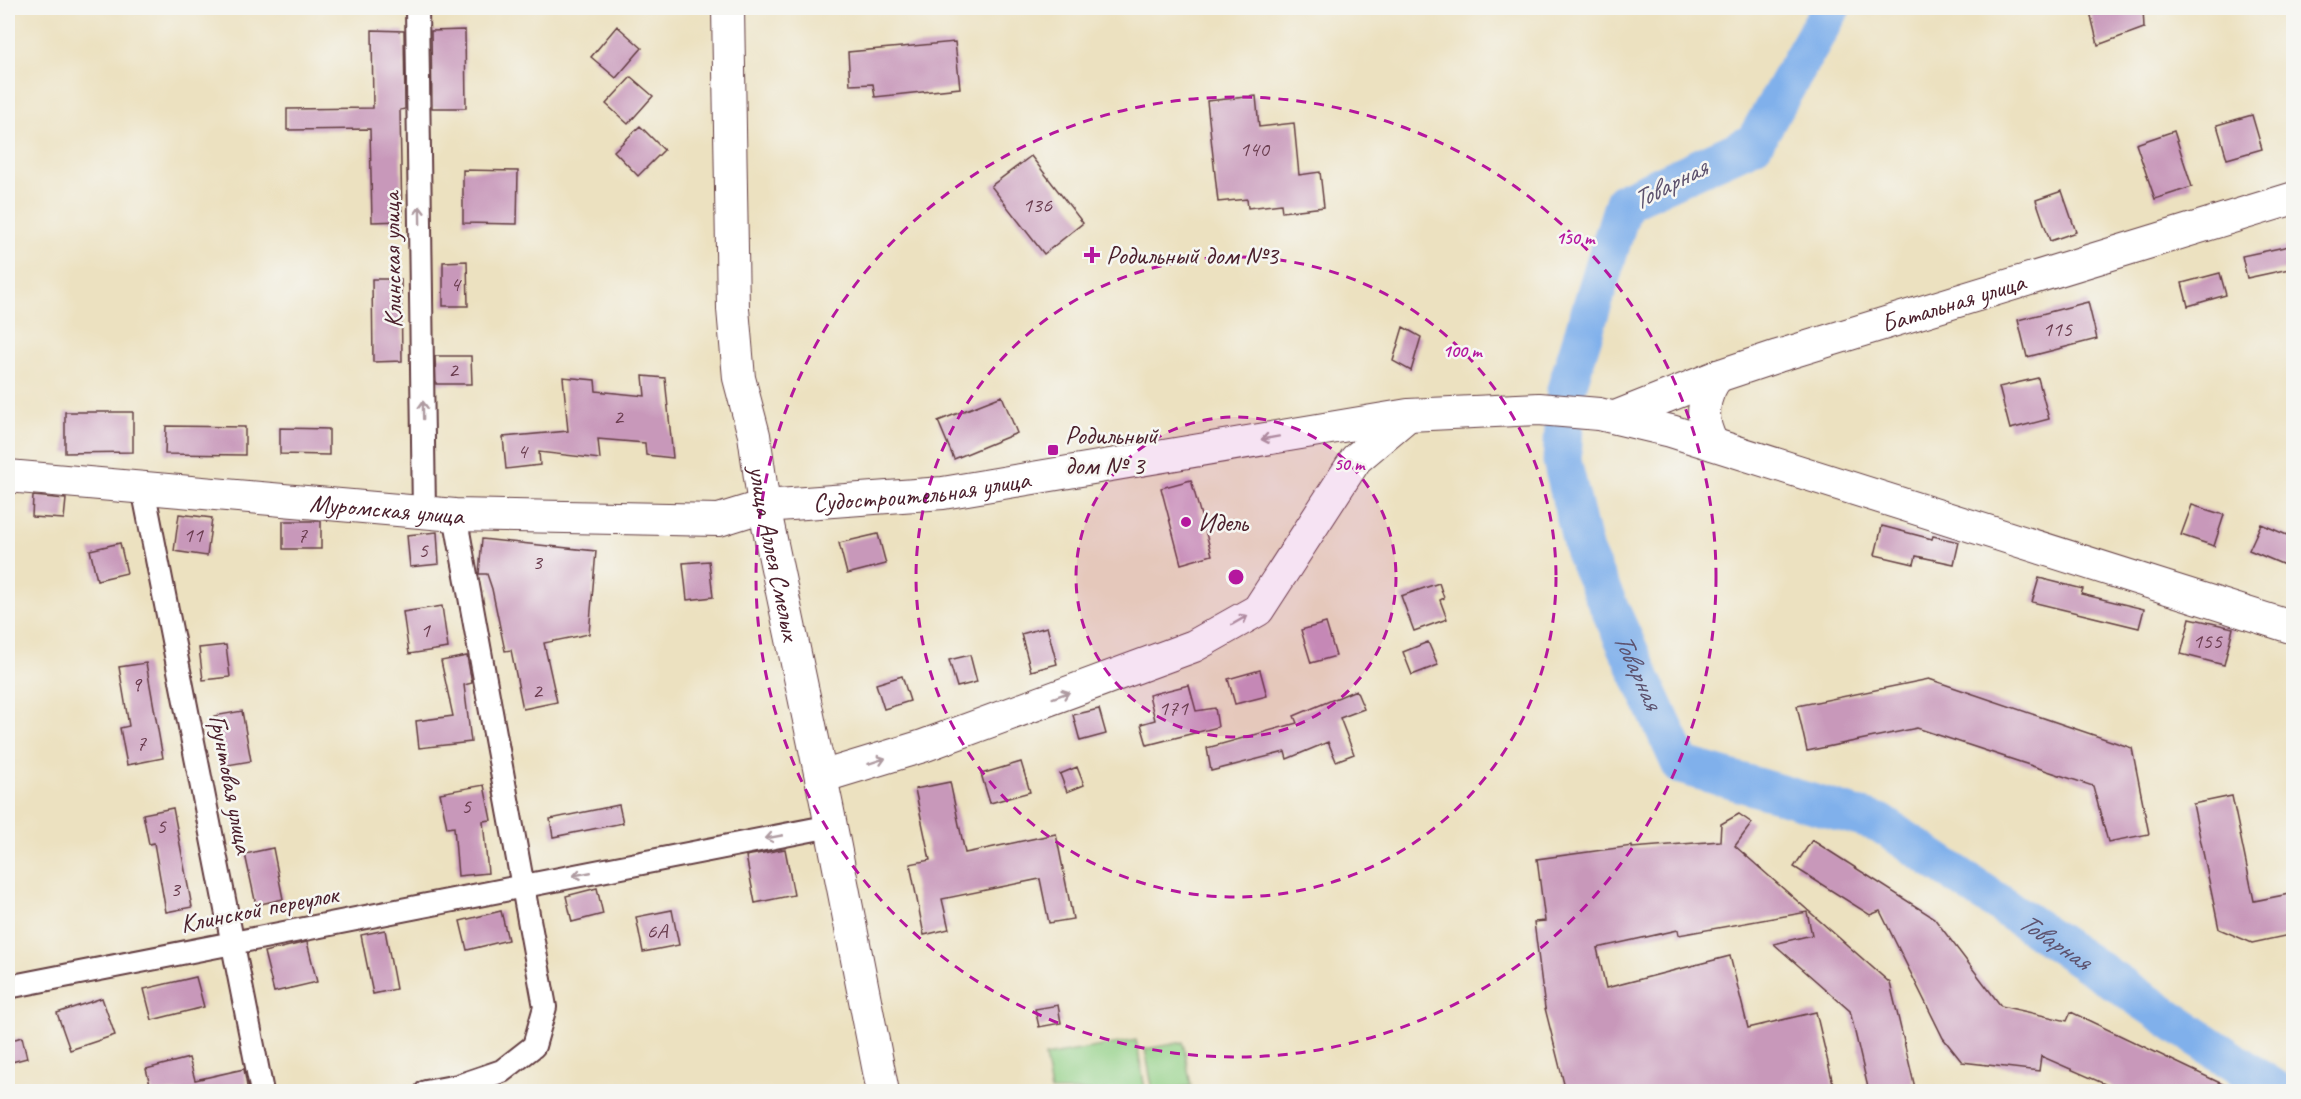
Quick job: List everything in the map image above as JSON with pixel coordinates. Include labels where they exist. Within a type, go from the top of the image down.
[{"type":"main road","name":"улица Аллея Смелых","points":[[728,8],[733,309],[739,378],[754,435],[764,506],[831,826],[883,1092]]},
{"type":"main road","name":"Батальная улица","points":[[1607,415],[1718,376],[2072,264],[2294,198]]},
{"type":"main road","points":[[1713,444],[1705,428],[1705,400],[1708,388],[1718,376]]},
{"type":"main road","name":"Судостроительная улица","points":[[764,506],[943,493],[1408,415],[1539,409],[1607,415],[1713,444],[2294,628]]},
{"type":"main road","points":[[821,777],[923,746],[1194,646],[1258,610],[1356,459],[1408,415]]},
{"type":"main road","points":[[1327,429],[1347,437],[1355,447],[1356,459]]},
{"type":"main road","name":"Муромская улица","points":[[8,476],[455,515],[719,520],[764,506]]},
{"type":"street","name":"Клинская улица","points":[[417,8],[424,512]]},
{"type":"street","name":"Грунтовая улица","points":[[143,488],[262,1092]]},
{"type":"street","points":[[426,1092],[458,1086],[502,1071],[534,1046],[545,1007],[455,515]]},
{"type":"street","name":"Клинской переулок","points":[[8,987],[831,826]]},
{"type":"green space","points":[[1136,1040],[1145,1089],[1129,1092],[1051,1091],[1045,1056]]},
{"type":"green space","points":[[1183,1042],[1191,1086],[1153,1091],[1145,1049]]},
{"type":"building","points":[[2093,8],[2143,8],[2144,28],[2098,45],[2091,16]]},
{"type":"building","points":[[617,26],[642,48],[616,78],[591,57]]},
{"type":"building","points":[[372,30],[404,31],[405,109],[400,110],[402,221],[372,222],[370,129],[287,130],[287,109],[373,108]]},
{"type":"building","points":[[465,30],[466,108],[432,108],[431,31]]},
{"type":"building","points":[[955,42],[960,88],[875,97],[873,84],[850,85],[848,52]]},
{"type":"building","points":[[631,77],[653,96],[628,124],[606,104]]},
{"type":"building","points":[[1256,96],[1259,127],[1294,123],[1299,175],[1320,172],[1324,207],[1282,212],[1281,204],[1248,208],[1247,199],[1218,202],[1207,101]]},
{"type":"building","points":[[2252,115],[2262,149],[2227,159],[2217,125]]},
{"type":"building","points":[[640,126],[664,150],[638,176],[614,151]]},
{"type":"building","points":[[2174,131],[2192,187],[2155,199],[2136,144]]},
{"type":"building","points":[[1031,156],[1083,223],[1044,254],[991,186]]},
{"type":"building","points":[[463,170],[518,171],[517,224],[463,223]]},
{"type":"building","points":[[2062,191],[2076,232],[2050,241],[2036,200]]},
{"type":"building","points":[[2294,245],[2294,268],[2247,278],[2242,256]]},
{"type":"building","points":[[467,261],[468,306],[443,306],[443,262]]},
{"type":"building","points":[[2220,273],[2226,295],[2188,306],[2182,283]]},
{"type":"building","points":[[372,279],[401,279],[402,361],[373,362]]},
{"type":"building","points":[[2088,302],[2097,339],[2027,357],[2018,320]]},
{"type":"building","points":[[1403,327],[1421,337],[1411,371],[1393,361]]},
{"type":"building","points":[[435,356],[471,356],[472,384],[436,384]]},
{"type":"building","points":[[643,376],[665,378],[673,458],[646,455],[645,443],[598,439],[600,459],[539,452],[540,465],[506,469],[503,437],[568,431],[563,377],[595,380],[596,391],[645,396]]},
{"type":"building","points":[[2038,378],[2049,419],[2010,429],[1999,387]]},
{"type":"building","points":[[1002,396],[1017,433],[954,459],[938,421]]},
{"type":"building","points":[[65,412],[133,412],[133,452],[65,453]]},
{"type":"building","points":[[166,426],[245,427],[245,455],[165,454]]},
{"type":"building","points":[[280,428],[329,429],[329,455],[280,454]]},
{"type":"building","name":"Идель","points":[[1191,480],[1212,555],[1181,564],[1161,488]]},
{"type":"building","points":[[33,496],[66,499],[64,519],[32,517]]},
{"type":"building","points":[[2192,505],[2224,515],[2214,546],[2181,535]]},
{"type":"building","points":[[179,514],[212,518],[207,556],[174,551]]},
{"type":"building","points":[[283,521],[321,521],[321,549],[283,549]]},
{"type":"building","points":[[2261,524],[2294,538],[2294,569],[2249,550]]},
{"type":"building","points":[[1882,526],[1932,539],[1933,536],[1959,542],[1954,564],[1916,556],[1914,564],[1875,555]]},
{"type":"building","points":[[437,532],[439,564],[410,567],[407,535]]},
{"type":"building","points":[[878,534],[886,564],[847,574],[839,543]]},
{"type":"building","points":[[482,539],[596,551],[589,634],[544,643],[557,702],[523,709],[511,650],[505,651],[492,589],[487,574],[479,574]]},
{"type":"building","points":[[120,543],[127,573],[97,580],[90,550]]},
{"type":"building","points":[[709,561],[713,597],[687,600],[683,563]]},
{"type":"building","points":[[2039,578],[2083,589],[2081,594],[2144,609],[2139,628],[2032,602]]},
{"type":"building","points":[[1439,583],[1444,598],[1440,600],[1447,619],[1414,631],[1401,596]]},
{"type":"building","points":[[442,606],[448,648],[409,654],[403,612]]},
{"type":"building","points":[[2190,618],[2233,628],[2224,665],[2181,654]]},
{"type":"building","points":[[1326,623],[1336,656],[1311,663],[1301,630]]},
{"type":"building","points":[[1047,627],[1057,664],[1031,671],[1021,634]]},
{"type":"building","points":[[1428,642],[1438,665],[1412,675],[1403,652]]},
{"type":"building","points":[[226,645],[230,677],[203,680],[199,648]]},
{"type":"building","points":[[970,655],[977,682],[957,687],[949,660]]},
{"type":"building","points":[[467,656],[472,683],[464,685],[471,742],[419,748],[416,721],[453,716],[441,661]]},
{"type":"building","points":[[146,663],[163,758],[127,765],[120,728],[129,726],[119,667]]},
{"type":"building","points":[[1260,670],[1267,696],[1235,704],[1228,679]]},
{"type":"building","points":[[902,676],[910,701],[884,709],[876,684]]},
{"type":"building","points":[[1929,679],[2132,748],[2149,834],[2108,842],[2093,786],[1917,728],[1807,751],[1797,706]]},
{"type":"building","points":[[1189,685],[1196,711],[1215,708],[1218,727],[1147,745],[1141,724],[1155,720],[1149,695]]},
{"type":"building","points":[[1356,690],[1364,709],[1340,718],[1354,754],[1336,761],[1328,742],[1287,759],[1285,752],[1211,771],[1207,748],[1297,723],[1294,716]]},
{"type":"building","points":[[1099,709],[1106,734],[1080,741],[1073,715]]},
{"type":"building","points":[[242,711],[251,761],[222,766],[214,716]]},
{"type":"building","points":[[1021,762],[1030,792],[990,803],[981,774]]},
{"type":"building","points":[[1077,767],[1084,785],[1067,792],[1060,774]]},
{"type":"building","points":[[950,782],[965,853],[1056,834],[1073,919],[1049,923],[1040,879],[942,899],[949,929],[924,935],[910,864],[930,860],[915,789]]},
{"type":"building","points":[[484,785],[491,820],[483,821],[488,873],[458,876],[454,827],[447,828],[440,793]]},
{"type":"building","points":[[2232,796],[2254,901],[2294,893],[2294,934],[2252,943],[2219,929],[2193,804]]},
{"type":"building","points":[[619,805],[623,823],[553,837],[550,819]]},
{"type":"building","points":[[173,808],[192,907],[166,912],[154,843],[149,844],[143,814]]},
{"type":"building","points":[[1739,814],[1752,823],[1735,846],[1890,983],[1916,1092],[1869,1092],[1850,1011],[1774,944],[1812,935],[1807,912],[1679,935],[1678,930],[1597,948],[1606,988],[1730,956],[1748,1028],[1816,1012],[1835,1092],[1566,1092],[1545,1008],[1534,922],[1545,921],[1537,859],[1632,846],[1632,848],[1720,841],[1721,824]]},
{"type":"building","points":[[1812,840],[1934,918],[2001,1006],[2067,1021],[2071,1012],[2239,1092],[2123,1092],[2041,1056],[2039,1071],[1962,1062],[1943,1038],[1880,911],[1870,915],[1794,867]]},
{"type":"building","points":[[273,848],[283,899],[256,905],[245,854]]},
{"type":"building","points":[[785,849],[794,895],[755,903],[746,856]]},
{"type":"building","points":[[597,888],[603,914],[572,922],[566,896]]},
{"type":"building","points":[[672,910],[679,945],[643,952],[636,917]]},
{"type":"building","points":[[501,911],[508,940],[467,950],[460,921]]},
{"type":"building","points":[[385,930],[396,989],[373,994],[361,935]]},
{"type":"building","points":[[307,942],[317,982],[274,992],[264,952]]},
{"type":"building","points":[[196,977],[204,1007],[152,1020],[144,989]]},
{"type":"building","points":[[102,998],[115,1035],[70,1050],[57,1013]]},
{"type":"building","points":[[1058,1005],[1061,1023],[1039,1027],[1035,1009]]},
{"type":"building","points":[[22,1037],[27,1058],[8,1063],[8,1041]]},
{"type":"building","points":[[189,1058],[195,1080],[244,1069],[248,1092],[152,1092],[146,1069]]},
{"type":"waterway","name":"Товарная","points":[[1831,8],[1754,143],[1624,202],[1566,390],[1562,461],[1584,552],[1681,765],[1880,823],[2279,1092]]},
{"type":"place","name":"Родильный дом №3","points":[[1092,255]]},
{"type":"place","name":"Родильный дом № 3","points":[[1053,450]]},
{"type":"place","name":"Идель","points":[[1186,522]]}]
